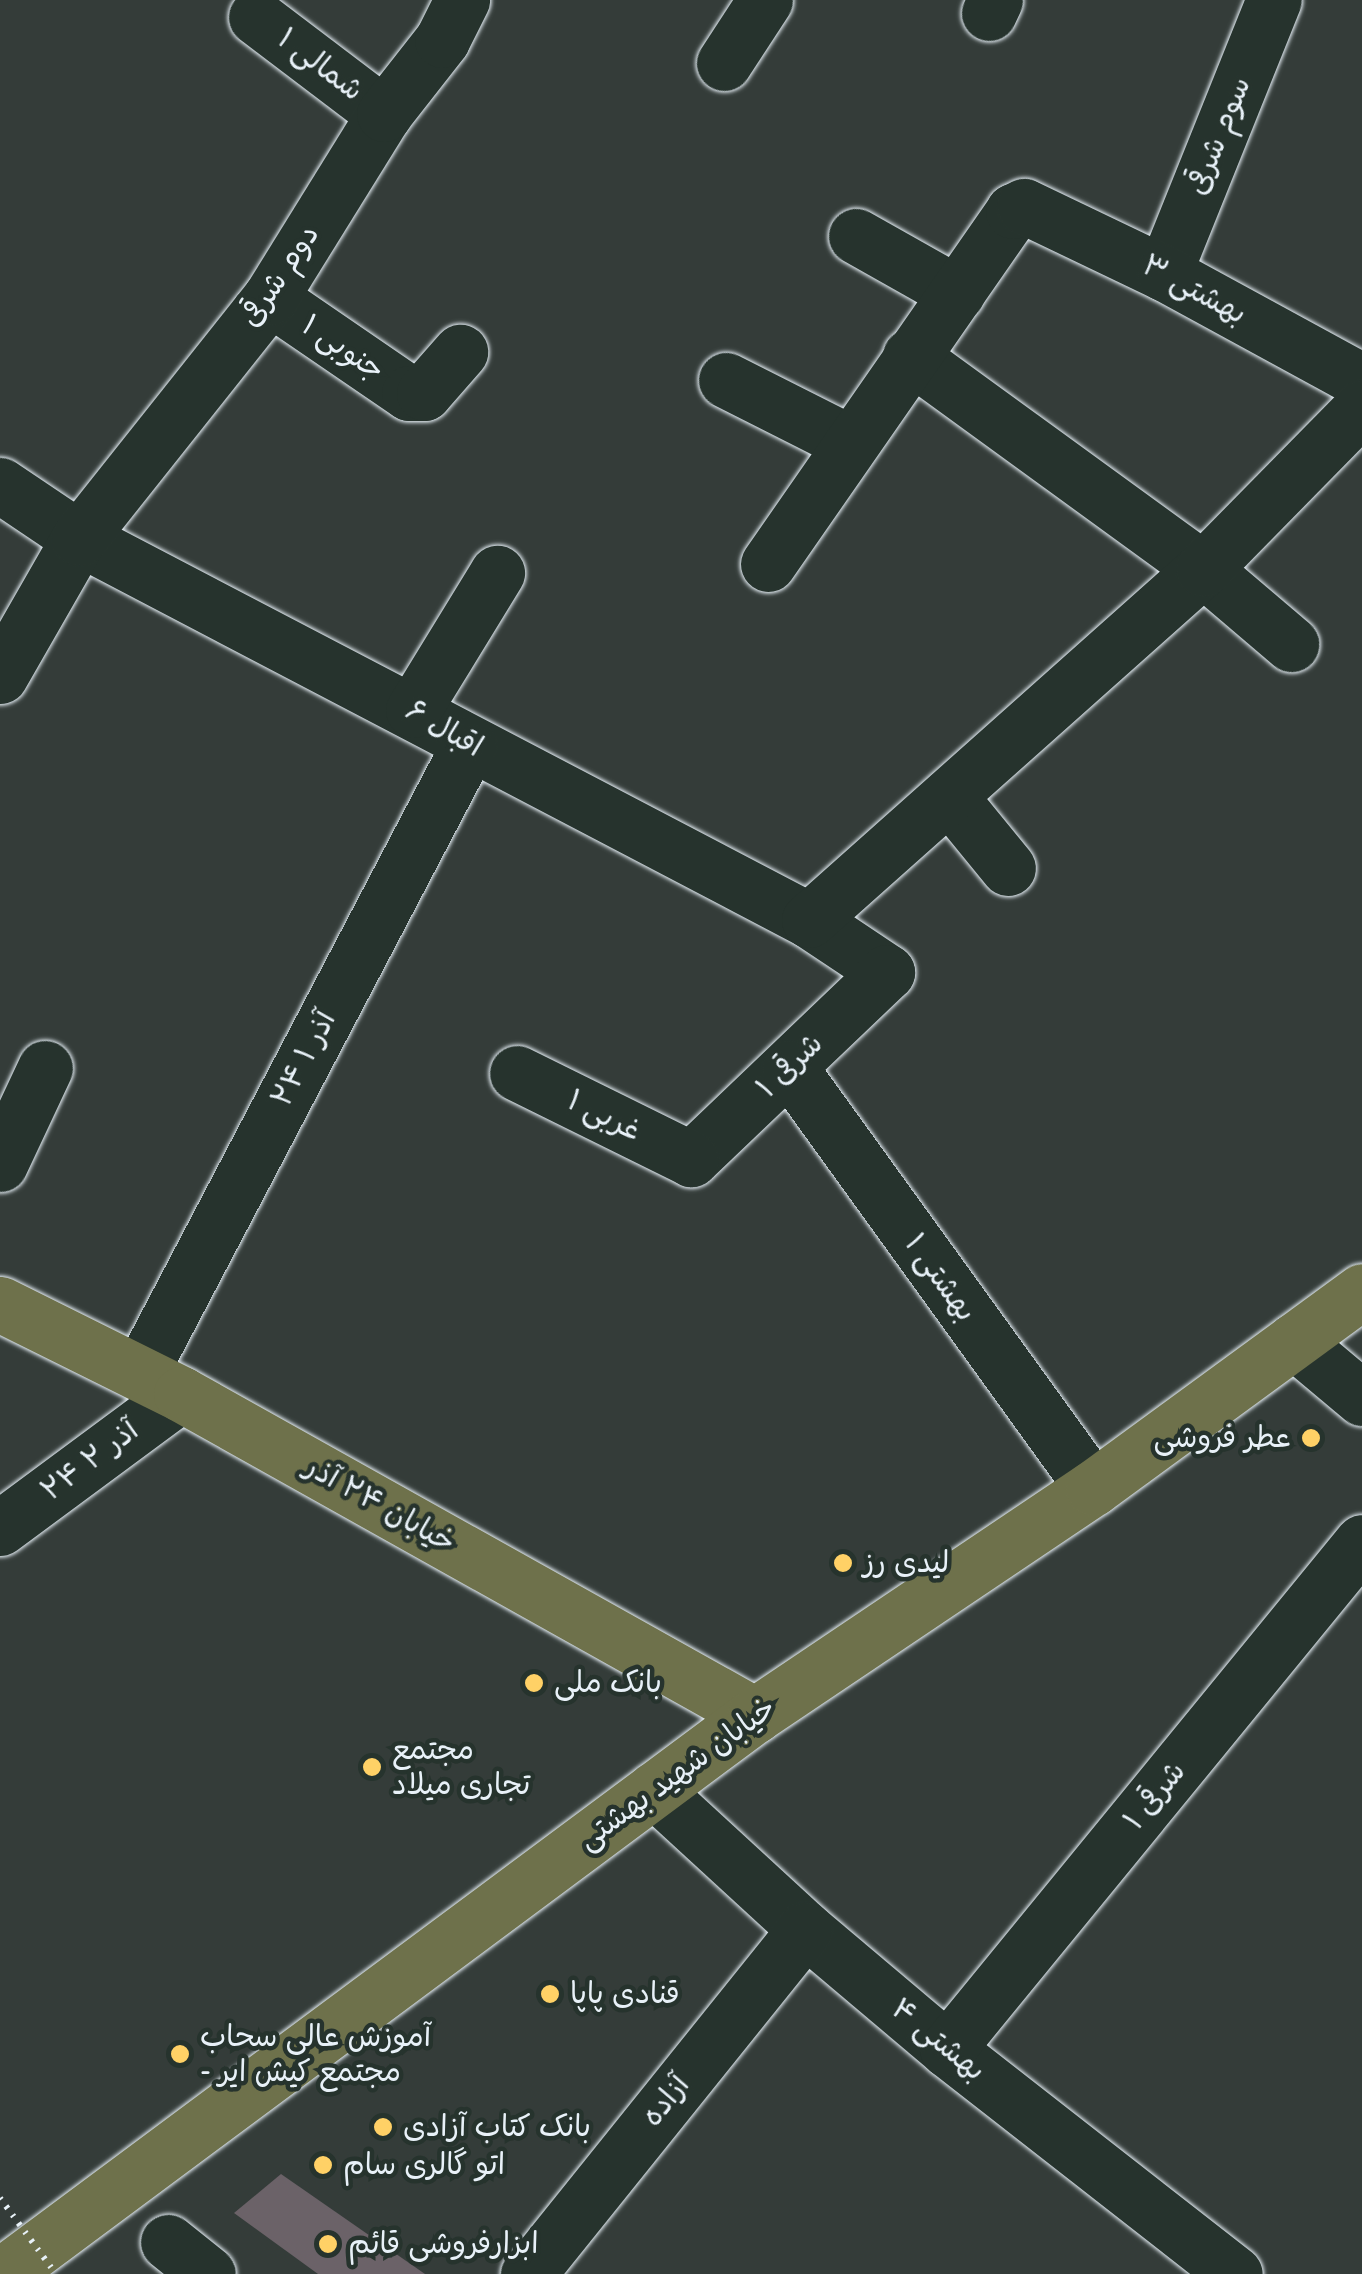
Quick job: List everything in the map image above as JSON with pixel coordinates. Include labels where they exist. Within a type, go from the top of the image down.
[{"type":"main road","name":"خیابان شهید بهشتی","points":[[3,2274],[756,1715],[1092,1488],[1362,1291]]},
{"type":"main road","name":"خیابان ۲۴ آذر","points":[[0,1304],[160,1384],[756,1715]]},
{"type":"street","name":"دوم شرقی","points":[[0,676],[79,538],[270,298],[384,114],[442,40],[462,0]]},
{"type":"street","points":[[724,63],[765,0]]},
{"type":"street","name":"سوم شرقی","points":[[1164,273],[1262,4]]},
{"type":"street","name":"۱ شمالی","points":[[256,17],[384,114]]},
{"type":"street","name":"بهشتی ۳","points":[[957,293],[1014,211],[1024,206],[1164,273],[1362,380]]},
{"type":"street","points":[[768,564],[849,442],[957,293],[856,236]]},
{"type":"street","name":"۱ جنوبی","points":[[270,298],[417,395],[460,352]]},
{"type":"street","points":[[910,356],[1202,569],[1290,644]]},
{"type":"street","points":[[726,380],[849,442]]},
{"type":"street","points":[[809,920],[1202,569],[1362,407]]},
{"type":"street","name":"اقبال ۶","points":[[0,485],[79,538],[809,920],[887,972]]},
{"type":"street","points":[[412,710],[497,573]]},
{"type":"street","name":"۲۴ آذر ۱","points":[[160,1384],[469,745]]},
{"type":"street","points":[[948,796],[1008,868]]},
{"type":"street","name":"شرقی ۱","points":[[691,1159],[887,972]]},
{"type":"street","name":"بهشتی ۱","points":[[789,1067],[1092,1488]]},
{"type":"street","points":[[0,1164],[45,1068]]},
{"type":"street","name":"غربی ۱","points":[[517,1073],[691,1159]]},
{"type":"street","points":[[1294,1341],[1362,1398]]},
{"type":"street","name":"۲۴ آذر ۲","points":[[0,1528],[160,1384]]},
{"type":"street","name":"شرقی ۱","points":[[947,2049],[1362,1542]]},
{"type":"street","name":"بهشتی ۴","points":[[654,1790],[805,1929],[1198,2263]]},
{"type":"street","name":"آزاده","points":[[528,2274],[805,1929]]},
{"type":"path","points":[[0,2198],[56,2274]]},
{"type":"building","name":"ابزارفروشی قائم","points":[[281,2174],[425,2274],[318,2274],[234,2213]]},
{"type":"place","name":"عطر فروشی","points":[[1311,1438]]},
{"type":"place","name":"لیدی رز","points":[[843,1563]]},
{"type":"place","name":"بانک ملی","points":[[534,1683]]},
{"type":"place","name":"مجتمع تجاری میلاد","points":[[372,1767]]},
{"type":"place","name":"قنادی پاپا","points":[[550,1994]]},
{"type":"place","name":"آموزش عالی سحاب - مجتمع کیش ایر","points":[[180,2054]]},
{"type":"place","name":"بانک کتاب آزادی","points":[[383,2127]]},
{"type":"place","name":"اتو گالری سام","points":[[323,2165]]},
{"type":"place","name":"ابزارفروشی قائم","points":[[328,2244]]}]
